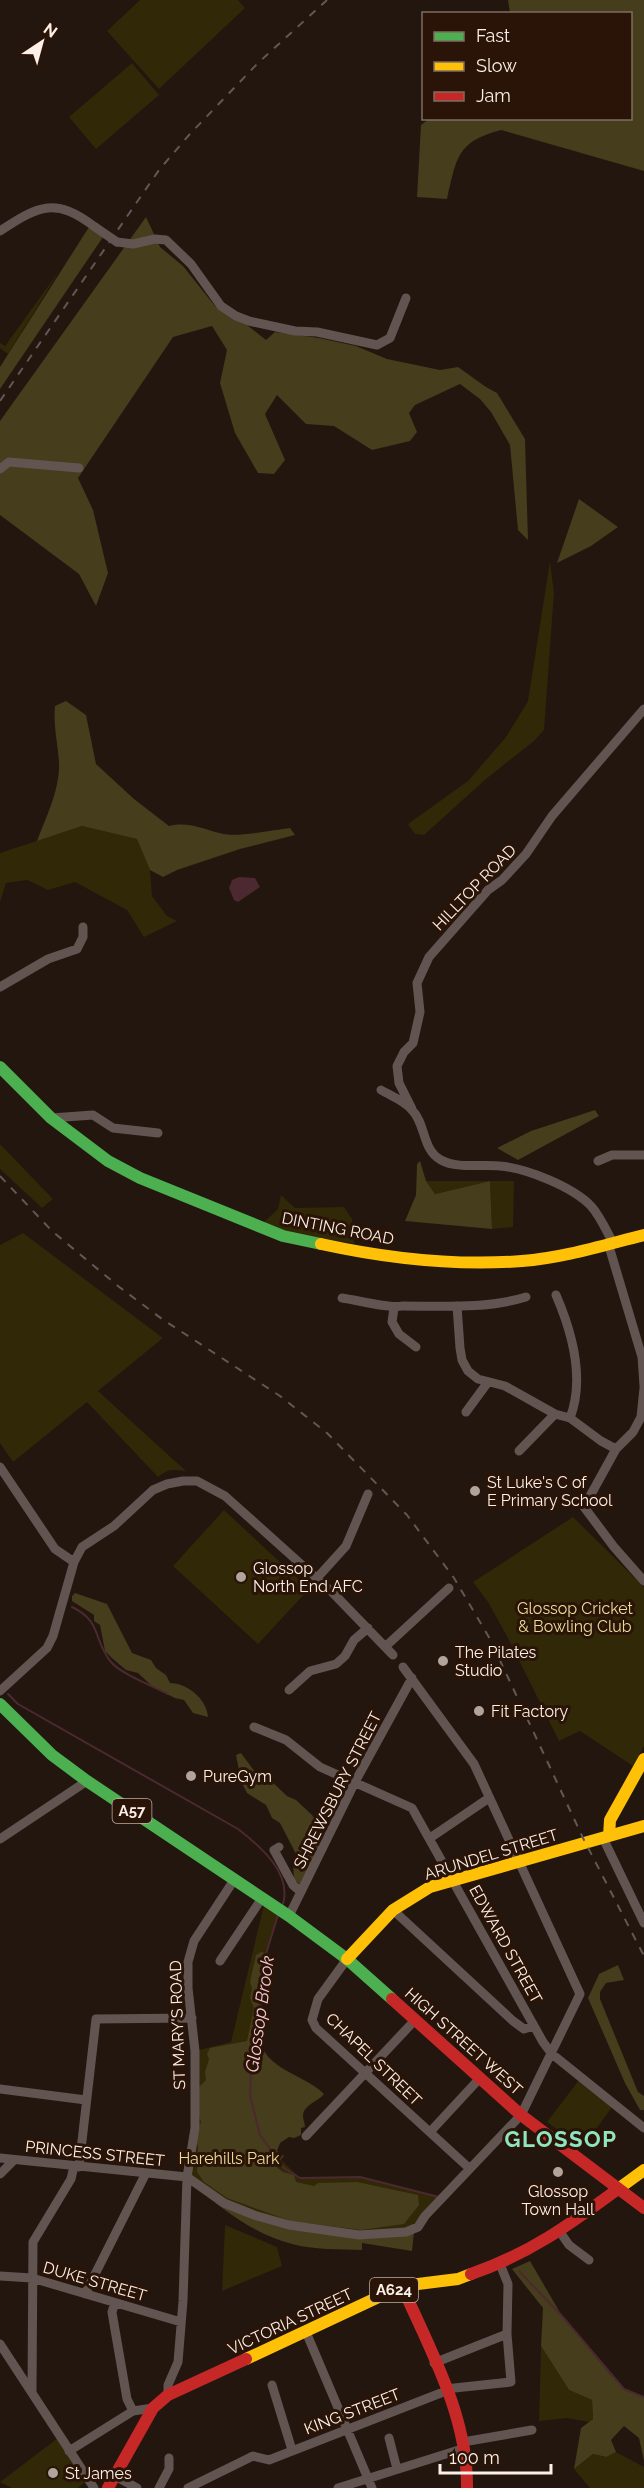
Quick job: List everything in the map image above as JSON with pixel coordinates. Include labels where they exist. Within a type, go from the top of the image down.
[{"type":"main road","name":"DINTING ROAD","points":[[0,1067],[51,1118],[108,1161],[140,1178],[283,1236],[406,1257],[523,1262],[644,1235]]},
{"type":"main road","name":"A57","points":[[0,1704],[52,1755],[87,1781],[289,1916]]},
{"type":"main road","points":[[603,1838],[610,1820],[644,1759]]},
{"type":"main road","name":"ARUNDEL STREET","points":[[347,1959],[393,1910],[430,1887],[644,1826]]},
{"type":"main road","name":"HIGH STREET WEST","points":[[289,1916],[347,1959],[417,2019],[521,2115],[618,2189]]},
{"type":"main road","name":"VICTORIA STREET","points":[[168,2395],[402,2286],[458,2278],[500,2264],[560,2232],[644,2170]]},
{"type":"main road","name":"A57","points":[[618,2189],[644,2208]]},
{"type":"main road","points":[[402,2286],[457,2419],[468,2468],[467,2488]]},
{"type":"main road","name":"A624","points":[[108,2488],[153,2408],[168,2395]]},
{"type":"street","points":[[0,231],[38,211],[56,207],[82,218],[117,242],[140,243],[154,239],[166,240],[184,255],[221,306],[249,321],[376,345],[390,338],[406,298]]},
{"type":"street","points":[[0,469],[9,462],[79,468]]},
{"type":"street","name":"HILLTOP ROAD","points":[[412,1109],[399,1083],[397,1066],[404,1052],[413,1042],[420,1012],[417,983],[422,970],[442,942],[488,890],[502,880],[526,854],[552,816],[644,709]]},
{"type":"street","points":[[0,987],[48,959],[77,949],[83,937],[83,927]]},
{"type":"street","points":[[381,1090],[412,1109],[422,1126],[428,1148],[441,1161],[474,1167],[500,1166],[526,1171],[548,1180],[589,1204],[598,1215],[610,1242],[642,1357],[644,1387],[642,1417],[633,1432],[616,1449],[584,1507],[614,1547],[644,1581]]},
{"type":"street","points":[[51,1118],[93,1115],[113,1128],[158,1133]]},
{"type":"street","points":[[598,1161],[612,1155],[644,1155]]},
{"type":"street","points":[[556,1295],[573,1344],[576,1393],[570,1418]]},
{"type":"street","points":[[342,1298],[394,1308],[510,1302],[526,1297]]},
{"type":"street","points":[[458,1306],[462,1360],[468,1371],[478,1379],[505,1386],[555,1414],[570,1418],[616,1449]]},
{"type":"street","points":[[394,1308],[392,1322],[399,1334],[416,1347]]},
{"type":"street","points":[[466,1412],[489,1382]]},
{"type":"street","points":[[519,1451],[555,1414]]},
{"type":"street","points":[[0,1467],[55,1549],[74,1562]]},
{"type":"street","points":[[0,1691],[47,1648],[53,1636],[74,1562],[82,1547],[114,1526],[153,1490],[175,1482],[197,1481],[225,1496],[317,1578],[393,1655]]},
{"type":"street","points":[[317,1578],[346,1546],[368,1494]]},
{"type":"street","points":[[386,1646],[449,1588]]},
{"type":"street","points":[[289,1690],[310,1671],[336,1664],[345,1656],[354,1640],[368,1628]]},
{"type":"street","points":[[187,2177],[224,2203],[273,2221],[359,2235],[406,2232],[418,2227],[521,2115],[580,1994],[474,1764],[403,1667]]},
{"type":"street","points":[[304,1676],[312,1685]]},
{"type":"street","name":"SHREWSBURY STREET","points":[[289,1916],[355,1782],[412,1678]]},
{"type":"street","name":"EDWARD STREET","points":[[254,1727],[286,1740],[320,1767],[412,1808],[552,2054],[644,2128]]},
{"type":"street","points":[[0,1839],[87,1781]]},
{"type":"street","points":[[430,1838],[489,1798]]},
{"type":"street","points":[[603,1838],[644,1923]]},
{"type":"street","points":[[279,1847],[274,1850],[293,1885],[301,1892]]},
{"type":"street","name":"ST MARY'S ROAD","points":[[168,2395],[168,2385],[178,2362],[187,2177],[195,2128],[195,2051],[188,1988],[188,1962],[190,1950],[199,1931],[234,1880]]},
{"type":"street","points":[[220,1960],[262,1898]]},
{"type":"street","points":[[393,1910],[513,2021],[524,2029],[534,2026]]},
{"type":"street","name":"CHAPEL STREET","points":[[347,1959],[318,1999],[312,2020],[324,2037],[470,2168]]},
{"type":"street","points":[[32,2393],[33,2242],[77,2167],[96,2019],[192,2019]]},
{"type":"street","points":[[306,2136],[417,2019]]},
{"type":"street","points":[[430,2132],[480,2078]]},
{"type":"street","points":[[0,2089],[86,2100]]},
{"type":"street","name":"PRINCESS STREET","points":[[0,2158],[187,2177]]},
{"type":"street","points":[[0,2174],[14,2160]]},
{"type":"street","points":[[85,2294],[146,2173]]},
{"type":"street","points":[[560,2232],[569,2245],[589,2260]]},
{"type":"street","points":[[435,2362],[507,2334],[508,2284],[500,2264]]},
{"type":"street","name":"DUKE STREET","points":[[0,2276],[32,2278],[181,2322]]},
{"type":"street","points":[[115,2303],[112,2312],[114,2324],[128,2399],[133,2411]]},
{"type":"street","points":[[306,2332],[372,2488]]},
{"type":"street","name":"KING STREET","points":[[188,2488],[253,2456],[269,2460],[446,2390],[511,2382],[507,2334]]},
{"type":"street","points":[[0,2344],[94,2488]]},
{"type":"street","points":[[272,2385],[292,2450]]},
{"type":"street","points":[[69,2451],[133,2411],[153,2408]]},
{"type":"street","points":[[338,2488],[464,2445],[532,2430]]},
{"type":"street","points":[[389,2438],[397,2469]]},
{"type":"street","points":[[159,2488],[169,2469],[170,2458]]},
{"type":"street","points":[[115,2476],[137,2488]]},
{"type":"green space","points":[[140,0],[238,0],[245,8],[159,89],[107,31]]},
{"type":"green space","points":[[508,0],[644,0],[644,171],[501,130],[475,140],[467,146],[457,162],[447,199],[417,197],[421,125],[428,120],[632,120],[632,12],[510,12]]},
{"type":"green space","points":[[132,63],[159,95],[96,149],[69,117]]},
{"type":"green space","points":[[146,217],[160,247],[183,266],[215,306],[247,325],[266,340],[275,332],[319,338],[356,346],[387,359],[440,370],[458,367],[497,393],[525,439],[528,540],[518,530],[510,445],[491,412],[480,399],[460,384],[415,405],[409,413],[417,432],[410,441],[372,450],[334,426],[306,424],[277,395],[265,414],[285,460],[274,474],[258,473],[235,433],[220,383],[227,350],[212,326],[173,337],[78,478],[93,510],[108,573],[96,606],[79,574],[0,515],[0,421]]},
{"type":"green space","points":[[89,227],[103,237],[0,389],[0,367]]},
{"type":"green space","points":[[60,270],[8,354],[0,348],[0,343],[5,346]]},
{"type":"green space","points":[[579,499],[618,527],[591,546],[557,563]]},
{"type":"green space","points":[[550,561],[554,593],[544,730],[424,835],[415,834],[408,824],[468,781],[506,737],[528,701]]},
{"type":"green space","points":[[66,701],[86,715],[96,764],[134,799],[169,826],[190,825],[230,835],[290,828],[295,835],[240,849],[163,877],[150,870],[137,839],[82,826],[37,841],[52,803],[59,773],[55,706]]},
{"type":"green space","points":[[82,826],[138,839],[150,870],[152,896],[167,916],[177,921],[144,937],[127,910],[75,882],[48,890],[27,880],[6,883],[0,902],[0,853]]},
{"type":"green space","points":[[595,1110],[599,1116],[518,1160],[497,1148],[531,1131]]},
{"type":"green space","points":[[0,1144],[53,1199],[42,1208],[0,1169]]},
{"type":"green space","points":[[420,1161],[426,1181],[435,1194],[490,1181],[492,1229],[405,1221],[416,1195],[417,1164]]},
{"type":"green space","points":[[426,1181],[490,1181],[435,1194]]},
{"type":"green space","points":[[490,1181],[514,1181],[513,1227],[492,1229]]},
{"type":"green space","points":[[281,1195],[295,1208],[344,1207],[352,1219],[354,1244],[285,1232],[263,1223],[278,1209]]},
{"type":"green space","points":[[23,1233],[163,1338],[98,1391],[186,1471],[171,1470],[158,1477],[87,1402],[13,1462],[0,1443],[0,1245]]},
{"type":"green space","name":"Glossop North End AFC","points":[[224,1510],[309,1589],[258,1644],[173,1566]]},
{"type":"green space","name":"Glossop Cricket & Bowling Club","points":[[573,1517],[644,1587],[644,1746],[633,1766],[580,1731],[559,1741],[509,1640],[488,1602],[473,1582]]},
{"type":"green space","points":[[75,1593],[107,1604],[132,1653],[151,1660],[156,1668],[166,1675],[170,1683],[183,1686],[195,1693],[204,1704],[208,1717],[193,1713],[184,1700],[154,1688],[138,1673],[126,1670],[113,1659],[105,1651],[100,1625],[94,1621],[94,1615],[72,1601]]},
{"type":"green space","points":[[241,1753],[255,1772],[266,1776],[312,1815],[325,1834],[305,1880],[300,1884],[294,1880],[293,1860],[296,1854],[280,1823],[272,1818],[266,1805],[247,1793],[241,1781],[236,1755]]},
{"type":"green space","name":"Harehills Park","points":[[264,1905],[278,1914],[266,1957],[252,2047],[276,2155],[300,2178],[360,2177],[443,2198],[406,2232],[324,2230],[224,2203],[187,2177],[195,2128],[195,2051],[231,2042]]},
{"type":"green space","name":"Harehills Park","points":[[261,1952],[270,1954],[271,1960],[266,1970],[268,1977],[262,2007],[265,2038],[261,2045],[273,2061],[324,2094],[304,2112],[305,2127],[301,2128],[301,2135],[294,2138],[289,2137],[280,2143],[277,2151],[284,2156],[275,2166],[283,2172],[294,2175],[296,2182],[314,2186],[318,2183],[357,2182],[418,2195],[419,2205],[404,2224],[361,2230],[290,2221],[227,2198],[204,2182],[197,2172],[198,2146],[195,2140],[201,2122],[198,2088],[206,2080],[205,2072],[209,2059],[207,2054],[210,2048],[247,2041],[254,2008],[250,1998],[252,1988],[250,1982],[256,1955]]},
{"type":"green space","points":[[618,1965],[624,1980],[606,1983],[600,1992],[600,1999],[638,2092],[644,2096],[644,2110],[640,2110],[625,2083],[588,1998],[599,1974]]},
{"type":"green space","points":[[579,2080],[613,2106],[582,2148],[547,2122]]},
{"type":"green space","points":[[197,2188],[289,2229],[414,2232],[412,2251],[362,2243],[362,2250],[292,2244],[254,2229],[230,2214]]},
{"type":"green space","points":[[225,2225],[277,2247],[282,2266],[222,2291]]},
{"type":"green space","points":[[530,2261],[562,2316],[609,2373],[624,2389],[644,2397],[644,2461],[639,2438],[624,2426],[611,2440],[616,2452],[606,2457],[593,2454],[574,2469],[581,2428],[593,2419],[592,2400],[569,2390],[541,2346],[543,2308],[512,2269]]},
{"type":"green space","points":[[541,2346],[569,2390],[592,2400],[593,2419],[589,2422],[567,2418],[539,2421]]},
{"type":"green space","points":[[58,2438],[86,2481],[78,2488],[12,2488],[0,2482]]},
{"type":"green space","points":[[616,2452],[644,2467],[644,2488],[590,2488],[574,2469],[593,2454],[605,2457]]},
{"type":"shaded area","points":[[239,877],[255,878],[260,887],[238,902],[234,900],[229,888],[232,880]]},
{"type":"waterway","points":[[72,1607],[82,1612],[93,1625],[105,1654],[111,1662],[129,1675],[168,1694]]},
{"type":"waterway","name":"Glossop Brook","points":[[8,1694],[18,1704],[238,1829],[264,1852],[279,1871],[285,1893],[283,1904]]},
{"type":"waterway","name":"Glossop Brook","points":[[278,1915],[265,1957],[260,2013],[252,2047],[250,2096],[260,2135],[284,2168],[300,2178],[360,2177],[439,2197]]},
{"type":"waterway","name":"Glossop Brook","points":[[519,2271],[562,2316],[624,2389],[644,2397]]},
{"type":"railway","points":[[0,401],[159,170],[258,63],[327,0]]},
{"type":"railway","points":[[0,1176],[52,1231],[118,1286],[162,1319],[280,1396],[327,1433],[407,1515],[454,1578],[490,1639],[583,1838],[644,1956]]},
{"type":"traffic: fast","points":[[0,1067],[51,1118],[108,1161],[140,1178],[283,1236],[321,1244]]},
{"type":"traffic: fast","points":[[0,1704],[52,1755],[87,1781],[289,1916],[347,1959],[392,1999]]},
{"type":"traffic: slow","points":[[321,1244],[421,1260],[497,1262],[553,1257],[644,1235]]},
{"type":"traffic: slow","points":[[609,1836],[610,1820],[644,1759]]},
{"type":"traffic: slow","points":[[347,1959],[393,1910],[430,1887],[644,1826]]},
{"type":"traffic: slow","points":[[618,2189],[644,2170]]},
{"type":"traffic: slow","points":[[246,2359],[402,2286],[458,2279],[471,2274]]},
{"type":"traffic: jam","points":[[392,1999],[521,2115],[644,2208]]},
{"type":"traffic: jam","points":[[471,2274],[530,2248],[618,2189]]},
{"type":"traffic: jam","points":[[402,2286],[435,2359],[454,2409],[466,2461],[467,2488]]},
{"type":"traffic: jam","points":[[108,2488],[153,2408],[168,2395],[246,2359]]},
{"type":"place","name":"St Luke's C of E Primary School","points":[[475,1491]]},
{"type":"place","name":"Glossop North End AFC","points":[[241,1577]]},
{"type":"place","name":"The Pilates Studio","points":[[443,1661]]},
{"type":"place","name":"Fit Factory","points":[[479,1711]]},
{"type":"place","name":"PureGym","points":[[191,1776]]},
{"type":"place","name":"Glossop Town Hall","points":[[558,2172]]},
{"type":"place","name":"St James","points":[[53,2473]]},
{"type":"district","name":"GLOSSOP","points":[[561,2139]]}]
